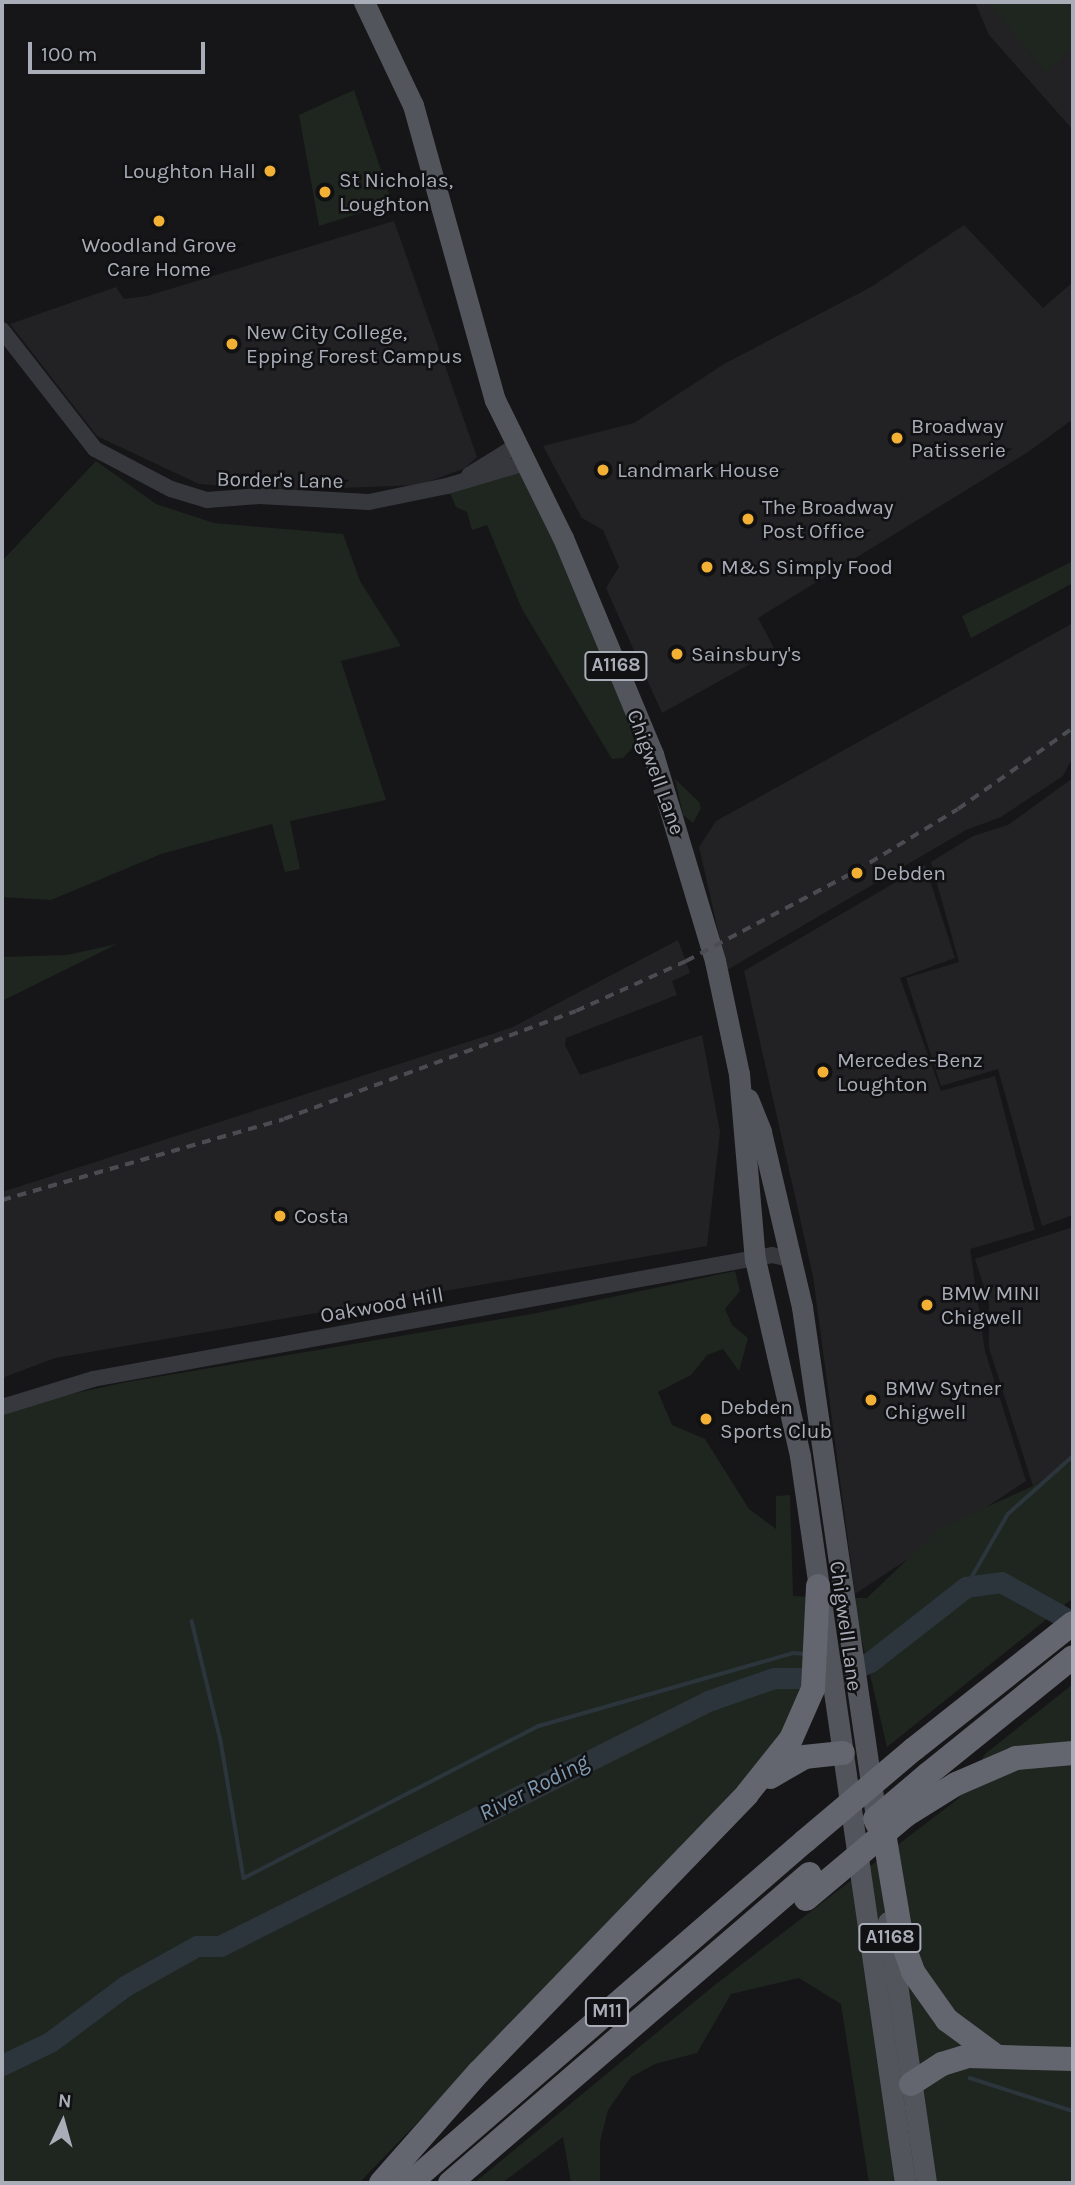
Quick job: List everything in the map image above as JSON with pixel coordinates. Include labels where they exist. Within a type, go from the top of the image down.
[{"type":"highway","name":"M11","points":[[381,2183],[479,2072],[747,1794],[792,1739],[823,1691],[830,1651],[818,1586]]},
{"type":"highway","name":"M11","points":[[410,2183],[805,1841],[914,1749],[1066,1629]]},
{"type":"highway","name":"M11","points":[[450,2183],[809,1874],[1073,1657]]},
{"type":"highway","name":"M11","points":[[747,1794],[794,1760],[843,1753]]},
{"type":"highway","name":"M11","points":[[649,2011],[734,1956],[906,1815],[956,1784],[1016,1758],[1073,1754]]},
{"type":"highway","points":[[877,1823],[884,1833],[902,1941],[914,1972],[947,2020],[996,2056]]},
{"type":"highway","points":[[911,2084],[955,2059],[996,2056],[1073,2059]]},
{"type":"main road","name":"A1168","points":[[364,2],[413,104],[484,365],[520,455]]},
{"type":"main road","name":"Chigwell Lane","points":[[520,455],[563,538],[653,754],[715,961],[739,1074],[772,1257],[818,1586]]},
{"type":"main road","name":"Chigwell Lane","points":[[739,1074],[761,1132],[777,1207],[772,1257],[802,1307],[830,1651],[856,1692],[877,1823],[926,2183]]},
{"type":"main road","name":"Chigwell Lane","points":[[823,1691],[843,1753],[905,2183]]},
{"type":"main road","points":[[843,1753],[867,1761]]},
{"type":"main road","points":[[893,2103],[911,2084]]},
{"type":"street","name":"Border's Lane","points":[[2,330],[95,449],[171,489],[207,500],[259,496],[352,502],[458,482],[520,455]]},
{"type":"street","name":"Oakwood Hill","points":[[2,1407],[93,1379],[772,1257]]},
{"type":"shaded area","points":[[975,2],[1073,2],[1073,130],[989,35]]},
{"type":"shaded area","points":[[993,2],[1065,2],[1073,11],[1073,48],[1046,72],[990,5]]},
{"type":"shaded area","points":[[354,90],[392,203],[319,226],[299,115]]},
{"type":"shaded area","name":"New City College, Epping Forest Campus","points":[[394,221],[477,457],[465,468],[420,485],[287,490],[199,484],[97,436],[10,324],[116,287],[124,299],[147,296]]},
{"type":"shaded area","points":[[964,225],[1043,308],[1073,282],[1073,419],[1028,452],[758,618],[775,650],[662,713],[606,588],[619,567],[603,530],[582,518],[543,446],[634,423],[724,364],[871,287]]},
{"type":"shaded area","points":[[516,446],[599,628],[636,744],[623,758],[612,759],[522,609],[487,525],[472,530],[467,512],[456,507],[447,486]]},
{"type":"shaded area","points":[[96,461],[156,504],[214,523],[343,534],[360,581],[401,646],[341,661],[386,800],[290,821],[300,869],[285,872],[272,824],[161,854],[51,900],[2,897],[2,561]]},
{"type":"shaded area","points":[[1071,562],[1073,583],[971,638],[962,616]]},
{"type":"shaded area","points":[[1073,623],[1073,757],[1063,776],[1001,817],[966,830],[727,970],[699,847],[716,821]]},
{"type":"shaded area","points":[[1073,778],[1073,1215],[1042,1226],[998,1069],[941,1086],[906,978],[959,962],[931,862],[973,836],[1008,825]]},
{"type":"shaded area","points":[[675,779],[699,802],[701,808],[693,823],[683,815]]},
{"type":"shaded area","points":[[925,865],[955,958],[900,978],[941,1091],[995,1076],[1035,1230],[970,1249],[985,1351],[1026,1481],[855,1594],[813,1276],[744,971]]},
{"type":"shaded area","points":[[678,940],[690,973],[672,981],[677,995],[566,1038],[565,1045],[580,1075],[702,1035],[720,1132],[707,1246],[55,1358],[2,1378],[2,1192],[511,1028]]},
{"type":"shaded area","points":[[117,944],[2,1001],[2,957],[67,955]]},
{"type":"shaded area","points":[[1073,1227],[1073,1460],[1033,1486],[989,1348],[989,1303],[975,1259]]},
{"type":"shaded area","points":[[735,1271],[740,1291],[725,1309],[732,1325],[748,1338],[739,1371],[723,1349],[707,1355],[691,1375],[658,1392],[672,1425],[705,1439],[749,1509],[776,1529],[776,1496],[790,1495],[793,1596],[812,1597],[798,1716],[737,1791],[359,2183],[2,2183],[2,1409],[127,1382],[537,1313]]},
{"type":"shaded area","points":[[1073,1460],[1073,1598],[887,1747],[852,1598],[867,1598],[940,1528],[1033,1486]]},
{"type":"shaded area","points":[[1073,1684],[1073,2183],[869,2183],[841,2004],[799,1978],[731,1994],[697,2053],[655,2064],[631,2077],[608,2110],[600,2142],[600,2183],[571,2183],[563,2137],[502,2183],[474,2183],[716,1984],[959,1798],[985,1754]]},
{"type":"waterway","points":[[966,1587],[1008,1514],[1073,1456]]},
{"type":"waterway","name":"River Roding","points":[[2,2065],[50,2042],[125,1986],[197,1946],[220,1946],[708,1701],[774,1678],[835,1678],[870,1662],[966,1587],[1001,1582],[1073,1622]]},
{"type":"waterway","points":[[192,1621],[221,1741],[244,1878],[539,1726],[793,1653],[807,1654]]},
{"type":"waterway","name":"River Roding","points":[[860,1661],[870,1662]]},
{"type":"waterway","points":[[970,2078],[1073,2111]]},
{"type":"railway","points":[[2,1200],[284,1119],[576,1011],[686,961],[856,871],[958,809],[1073,728]]},
{"type":"place","name":"Loughton Hall","points":[[270,171]]},
{"type":"place","name":"St Nicholas, Loughton","points":[[325,192]]},
{"type":"place","name":"Woodland Grove Care Home","points":[[159,221]]},
{"type":"place","name":"New City College, Epping Forest Campus","points":[[232,344]]},
{"type":"place","name":"Broadway Patisserie","points":[[897,438]]},
{"type":"place","name":"Landmark House","points":[[603,470]]},
{"type":"place","name":"The Broadway Post Office","points":[[748,519]]},
{"type":"place","name":"M&S Simply Food","points":[[707,567]]},
{"type":"place","name":"Sainsbury's","points":[[677,654]]},
{"type":"place","name":"Debden","points":[[857,873]]},
{"type":"place","name":"Mercedes-Benz Loughton","points":[[823,1072]]},
{"type":"place","name":"Costa","points":[[280,1216]]},
{"type":"place","name":"BMW MINI Chigwell","points":[[927,1305]]},
{"type":"place","name":"BMW Sytner Chigwell","points":[[871,1400]]},
{"type":"place","name":"Debden Sports Club","points":[[706,1419]]}]
